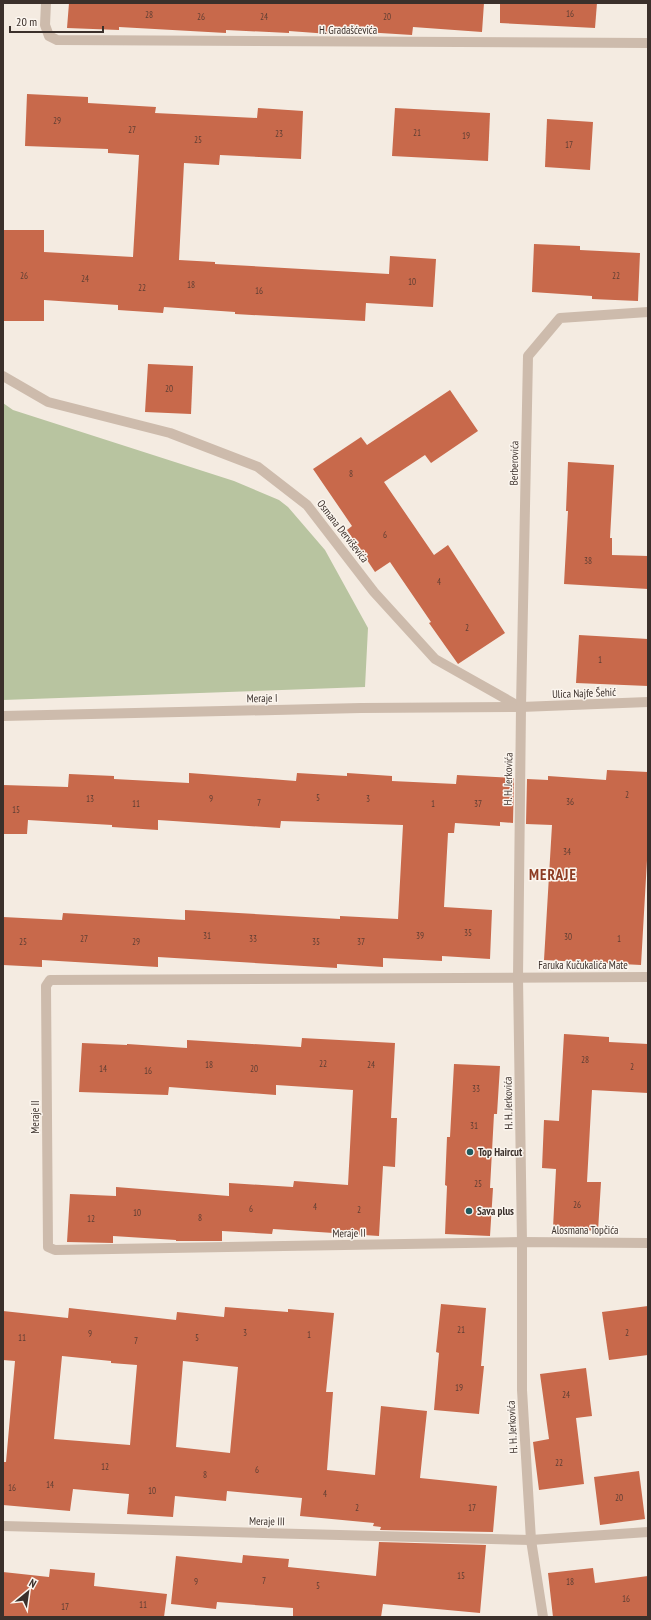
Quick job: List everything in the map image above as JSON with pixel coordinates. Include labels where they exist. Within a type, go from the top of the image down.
[{"type":"street","name":"H. Gradašćevića","points":[[46,3],[45,25],[49,36],[56,40],[648,43]]},
{"type":"street","name":"Berberovića","points":[[521,707],[528,356],[560,318],[648,312]]},
{"type":"street","name":"Osmana Derviševića","points":[[3,376],[48,402],[170,433],[258,467],[307,505],[374,592],[434,659],[521,707]]},
{"type":"street","name":"Ulica Najfe Šehić","points":[[521,707],[648,702]]},
{"type":"street","name":"Meraje I","points":[[3,716],[353,708],[521,707]]},
{"type":"street","name":"H. H. Jerkovića","points":[[521,707],[518,977],[522,1242],[522,1390],[530,1540],[543,1617]]},
{"type":"street","name":"Faruka Kučukalića Mate","points":[[518,977],[648,977]]},
{"type":"street","name":"Meraje II","points":[[518,977],[50,980],[46,986],[48,1247],[55,1250],[522,1242]]},
{"type":"street","name":"Alosmana Topčića","points":[[522,1242],[648,1243]]},
{"type":"street","name":"Meraje III","points":[[3,1526],[530,1540]]},
{"type":"street","points":[[530,1540],[648,1532]]},
{"type":"green space","points":[[3,403],[13,410],[234,481],[279,500],[288,507],[325,550],[368,628],[365,687],[3,700]]},
{"type":"building","points":[[69,3],[484,3],[482,32],[413,27],[412,35],[348,31],[348,35],[343,35],[289,31],[289,33],[226,30],[226,33],[119,27],[119,30],[67,28]]},
{"type":"building","points":[[500,3],[597,3],[595,28],[500,23]]},
{"type":"building","points":[[27,94],[88,97],[88,103],[156,107],[155,113],[257,118],[258,108],[303,111],[301,159],[220,155],[219,165],[184,163],[179,260],[215,262],[215,264],[389,274],[390,256],[436,259],[433,307],[366,303],[365,321],[235,314],[235,312],[164,307],[163,313],[118,310],[118,305],[44,300],[44,321],[3,321],[3,230],[44,230],[44,252],[133,257],[139,155],[108,153],[108,149],[25,146]]},
{"type":"building","points":[[395,108],[490,113],[488,161],[392,156]]},
{"type":"building","points":[[547,119],[593,122],[590,170],[545,167]]},
{"type":"building","points":[[534,244],[580,246],[580,250],[640,253],[638,301],[592,299],[592,296],[532,292]]},
{"type":"building","points":[[148,364],[193,366],[191,414],[145,412]]},
{"type":"building","points":[[450,390],[478,431],[431,463],[425,455],[384,482],[434,555],[448,545],[505,633],[458,664],[429,623],[431,622],[390,562],[375,572],[347,530],[352,526],[313,469],[361,437],[367,445]]},
{"type":"building","points":[[568,462],[614,465],[610,538],[612,538],[612,555],[648,556],[648,589],[564,584],[568,511],[566,511]]},
{"type":"building","points":[[579,635],[648,639],[648,686],[576,683]]},
{"type":"building","points":[[607,770],[648,772],[648,843],[641,965],[544,960],[552,825],[526,824],[527,779],[548,780],[548,776],[606,780]]},
{"type":"building","points":[[189,773],[296,781],[297,773],[347,776],[347,773],[392,776],[392,781],[456,784],[457,775],[514,778],[513,823],[500,822],[500,826],[455,823],[454,833],[448,833],[444,907],[492,910],[490,959],[442,956],[442,961],[383,958],[383,967],[337,964],[337,968],[158,957],[158,967],[42,960],[42,967],[3,965],[3,917],[62,920],[63,913],[185,920],[185,910],[340,919],[340,916],[398,919],[403,825],[281,821],[280,828],[158,820],[158,830],[112,827],[112,825],[28,820],[27,834],[3,834],[3,785],[68,787],[69,774],[114,776],[114,779],[189,783]]},
{"type":"building","points":[[564,1034],[609,1037],[609,1042],[648,1044],[648,1093],[592,1090],[587,1182],[601,1182],[598,1231],[553,1228],[556,1169],[542,1168],[544,1120],[559,1121]]},
{"type":"building","points":[[302,1038],[395,1043],[391,1118],[397,1118],[395,1167],[383,1166],[379,1236],[273,1229],[272,1234],[222,1231],[222,1241],[176,1241],[113,1236],[113,1243],[67,1242],[70,1194],[116,1196],[116,1187],[229,1196],[229,1183],[293,1187],[294,1181],[348,1185],[353,1090],[276,1085],[276,1095],[169,1087],[168,1095],[79,1092],[82,1043],[187,1048],[187,1040],[301,1047]]},
{"type":"building","points":[[454,1064],[500,1066],[497,1114],[494,1114],[490,1188],[493,1188],[490,1236],[445,1234],[447,1137],[450,1137]]},
{"type":"building","points":[[441,1304],[486,1308],[481,1366],[484,1366],[479,1414],[434,1410],[439,1353],[436,1352]]},
{"type":"building","points":[[648,1306],[648,1355],[609,1360],[602,1312]]},
{"type":"building","points":[[225,1307],[288,1312],[288,1309],[334,1313],[326,1392],[333,1392],[327,1470],[375,1475],[381,1406],[427,1411],[420,1478],[497,1486],[493,1532],[380,1530],[381,1527],[373,1526],[374,1523],[300,1516],[302,1498],[227,1491],[226,1501],[175,1496],[173,1517],[127,1514],[129,1494],[73,1489],[70,1511],[3,1505],[3,1462],[6,1462],[15,1361],[3,1360],[3,1311],[68,1318],[69,1308],[176,1320],[177,1312],[224,1317]],"holes":[[[62,1356],[137,1365],[130,1445],[54,1439]],[[183,1361],[238,1367],[230,1453],[176,1447]]]},
{"type":"building","points":[[586,1368],[592,1416],[576,1418],[584,1484],[539,1490],[533,1442],[549,1439],[540,1374]]},
{"type":"building","points":[[639,1471],[645,1519],[600,1525],[594,1477]]},
{"type":"building","points":[[379,1542],[486,1545],[480,1613],[383,1604],[381,1617],[293,1617],[293,1608],[217,1602],[216,1609],[171,1604],[176,1556],[242,1563],[243,1555],[289,1559],[288,1567],[376,1576]]},
{"type":"building","points":[[593,1568],[595,1583],[648,1576],[648,1617],[553,1617],[548,1573]]},
{"type":"building","points":[[50,1569],[95,1573],[94,1586],[167,1594],[164,1617],[3,1617],[3,1572],[49,1577]]},
{"type":"place","name":"Top Haircut","points":[[470,1152]]},
{"type":"place","name":"Sava plus","points":[[469,1211]]},
{"type":"district","name":"MERAJE","points":[[553,875]]}]
